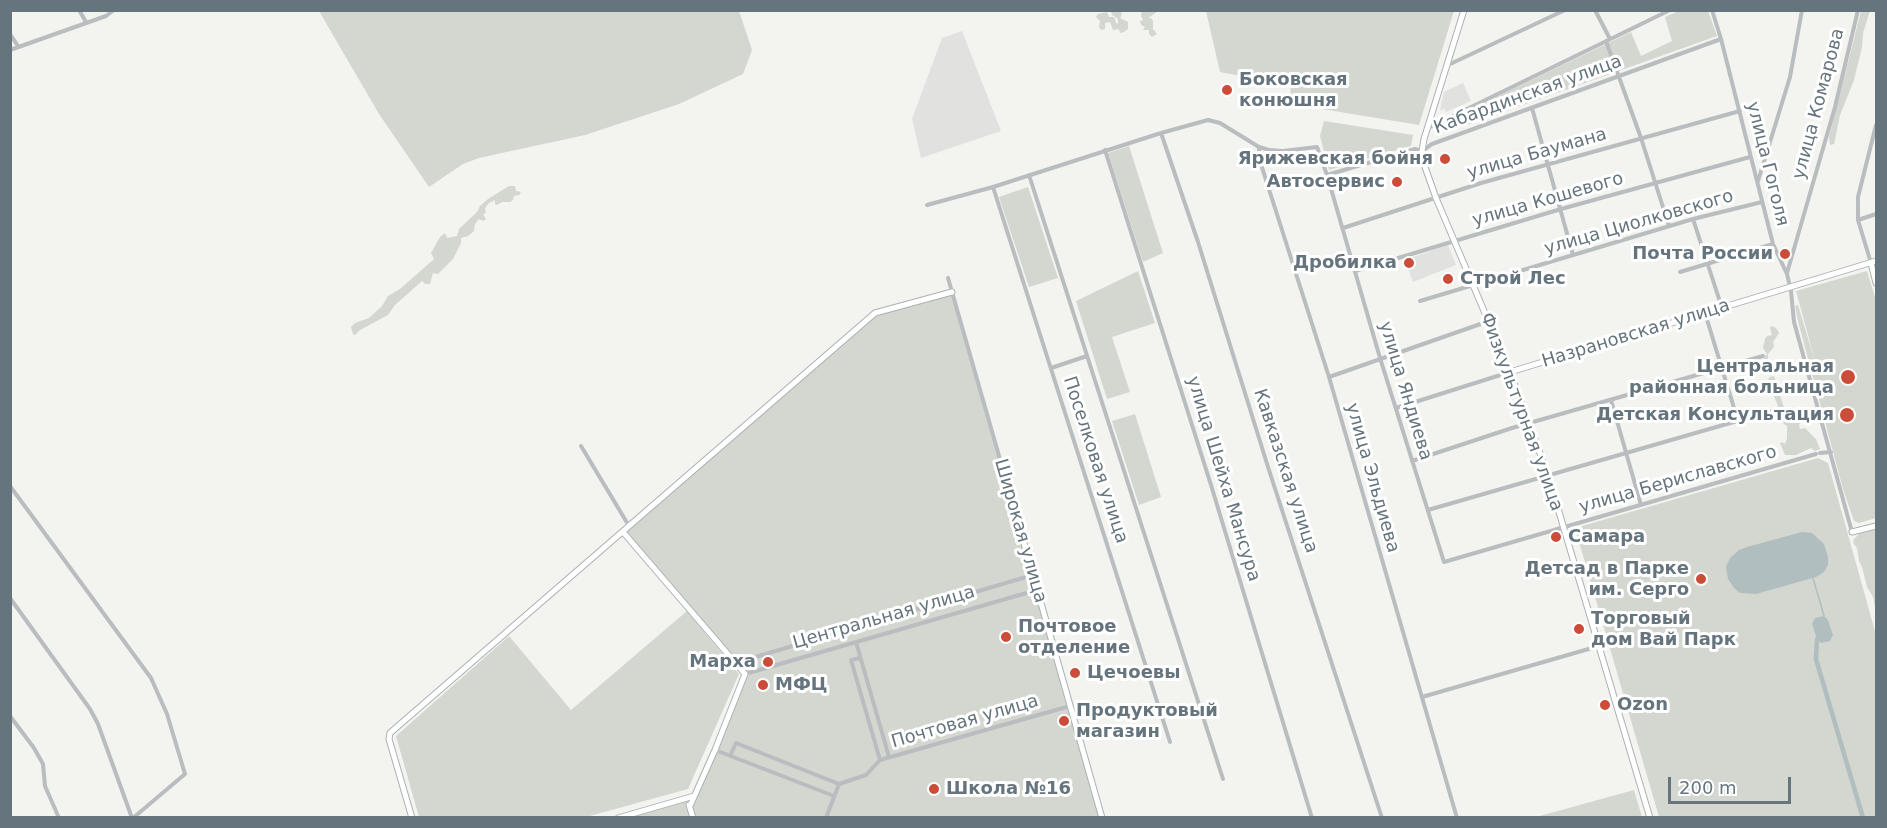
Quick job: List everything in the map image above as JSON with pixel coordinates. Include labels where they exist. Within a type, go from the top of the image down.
[{"type":"street","points":[[79,10],[86,22]]},
{"type":"street","points":[[10,50],[106,16],[114,10]]},
{"type":"street","name":"Физкультурная улица","points":[[1464,10],[1427,129],[1422,151],[1425,167],[1510,372],[1548,475],[1650,818]]},
{"type":"street","points":[[1446,66],[1565,10]]},
{"type":"street","points":[[1595,10],[1608,40],[1669,226]]},
{"type":"street","points":[[1427,129],[1670,10]]},
{"type":"street","name":"улица Гоголя","points":[[1712,10],[1773,244],[1787,274],[1794,322],[1852,532]]},
{"type":"street","points":[[1757,181],[1790,77],[1802,10]]},
{"type":"street","name":"улица Комарова","points":[[1787,274],[1835,107],[1858,10]]},
{"type":"street","points":[[10,34],[18,46]]},
{"type":"street","name":"Кабардинская улица","points":[[1327,175],[1415,149],[1422,151],[1432,144],[1721,39]]},
{"type":"street","points":[[1532,108],[1574,255]]},
{"type":"street","name":"улица Баумана","points":[[1343,228],[1436,198],[1740,111]]},
{"type":"street","points":[[927,205],[993,187],[1161,133],[1214,120],[1259,147],[1283,151],[1317,147],[1343,228]]},
{"type":"street","points":[[1876,125],[1858,197],[1858,220],[1874,262],[1876,283]]},
{"type":"street","name":"Кавказская улица","points":[[1161,133],[1382,818]]},
{"type":"street","name":"улица Эльдиева","points":[[1259,147],[1259,158],[1329,377],[1457,818]]},
{"type":"street","name":"улица Шейха Мансура","points":[[1106,150],[1312,818]]},
{"type":"street","name":"улица Кошевого","points":[[1355,271],[1561,209],[1750,157]]},
{"type":"street","points":[[1029,175],[1223,779]]},
{"type":"street","name":"Поселковая улица","points":[[993,187],[1170,742]]},
{"type":"street","name":"улица Циолковского","points":[[1420,301],[1693,219],[1762,202]]},
{"type":"street","points":[[1858,220],[1876,214]]},
{"type":"street","points":[[1693,219],[1722,308]]},
{"type":"street","name":"улица Яндиева","points":[[1343,228],[1380,358],[1444,562]]},
{"type":"street","points":[[1680,272],[1773,244]]},
{"type":"street","name":"Назрановская улица","points":[[1396,408],[1874,262]]},
{"type":"street","name":"Широкая улица","points":[[948,278],[1102,818]]},
{"type":"street","points":[[411,818],[389,739],[390,733],[875,313],[951,292]]},
{"type":"street","points":[[1705,313],[1738,421]]},
{"type":"street","points":[[1329,377],[1489,321]]},
{"type":"street","points":[[1051,368],[1087,356]]},
{"type":"street","points":[[1412,461],[1529,424],[1763,356]]},
{"type":"street","points":[[1611,400],[1641,505]]},
{"type":"street","points":[[1428,510],[1772,411]]},
{"type":"street","points":[[581,446],[629,526]]},
{"type":"street","name":"улица Бериславского","points":[[1444,562],[1818,453],[1831,452]]},
{"type":"street","points":[[10,486],[151,678],[167,714],[185,774],[133,818],[98,724],[90,709],[10,598]]},
{"type":"street","points":[[1852,532],[1876,526]]},
{"type":"street","points":[[623,532],[745,674],[690,806]]},
{"type":"street","name":"Центральная улица","points":[[735,663],[1033,575]]},
{"type":"street","name":"Центральная улица","points":[[745,674],[1037,590]]},
{"type":"street","points":[[856,642],[890,757]]},
{"type":"street","points":[[1422,697],[1600,645]]},
{"type":"street","points":[[860,658],[851,660],[880,760]]},
{"type":"street","name":"Почтовая улица","points":[[839,784],[866,776],[880,760],[1070,706]]},
{"type":"street","points":[[10,716],[43,764],[45,786],[59,818]]},
{"type":"street","points":[[730,756],[736,743],[839,784],[826,818]]},
{"type":"street","points":[[715,750],[834,796]]},
{"type":"street","points":[[618,818],[694,796]]},
{"type":"street","points":[[685,799],[690,806],[693,818]]},
{"type":"shaded area","points":[[1206,10],[1454,11],[1419,125],[1292,104],[1290,85],[1220,72]]},
{"type":"shaded area","points":[[319,11],[739,11],[752,50],[743,74],[679,104],[585,135],[479,158],[463,164],[429,187],[379,114]]},
{"type":"shaded area","points":[[1111,11],[1120,11],[1122,14],[1120,18],[1128,22],[1128,29],[1120,33],[1119,29],[1113,30],[1110,22],[1105,23],[1105,29],[1101,30],[1100,21],[1096,17],[1098,14],[1107,12],[1109,17],[1114,17],[1118,24],[1118,19],[1112,15]]},
{"type":"shaded area","points":[[1142,11],[1158,11],[1148,18],[1153,21],[1153,29],[1157,34],[1152,37],[1149,30],[1143,30],[1145,27],[1141,25]]},
{"type":"shaded area","points":[[1679,11],[1708,11],[1717,36],[1464,126],[1459,115],[1631,32],[1641,56],[1672,41],[1665,17]]},
{"type":"shaded area","points":[[1861,11],[1870,11],[1863,33],[1862,47],[1854,80],[1840,115],[1834,144],[1830,145],[1829,137]]},
{"type":"shaded area","points":[[962,31],[1001,131],[921,158],[912,119],[942,38]]},
{"type":"shaded area","points":[[1463,83],[1471,101],[1446,112],[1445,109],[1440,110],[1444,92]]},
{"type":"shaded area","points":[[1324,121],[1413,135],[1411,146],[1329,170],[1320,136]]},
{"type":"shaded area","points":[[1129,146],[1163,253],[1143,262],[1108,153]]},
{"type":"shaded area","points":[[509,186],[515,186],[516,191],[521,192],[519,195],[514,196],[510,202],[497,205],[495,200],[489,203],[485,208],[486,213],[483,214],[486,219],[483,221],[479,219],[474,231],[461,238],[453,259],[438,274],[433,273],[430,284],[422,281],[395,305],[388,315],[355,335],[353,334],[351,327],[355,323],[369,318],[382,306],[388,296],[400,289],[434,259],[431,253],[440,237],[445,233],[447,238],[457,236],[459,229],[477,212],[480,206]]},
{"type":"shaded area","points":[[1028,187],[1058,278],[1029,287],[999,197]]},
{"type":"shaded area","points":[[1448,245],[1456,265],[1413,282],[1408,268],[1412,266],[1410,258]]},
{"type":"shaded area","points":[[1138,271],[1155,323],[1112,337],[1130,392],[1107,399],[1076,301]]},
{"type":"shaded area","name":"Центральная районная больница","points":[[1867,271],[1876,301],[1876,518],[1859,523],[1854,521],[1843,489],[1795,306],[1798,305],[1817,368],[1796,291]]},
{"type":"shaded area","points":[[952,292],[1102,817],[618,818],[694,796],[745,674],[623,532],[875,313]]},
{"type":"shaded area","points":[[1771,326],[1779,333],[1773,342],[1774,347],[1768,354],[1770,371],[1765,364],[1764,358],[1767,354],[1763,348],[1767,336],[1772,335]]},
{"type":"shaded area","points":[[1774,376],[1786,414],[1794,410],[1802,421],[1799,425],[1800,429],[1805,428],[1816,439],[1820,449],[1815,451],[1811,448],[1796,455],[1785,455],[1780,443],[1785,444],[1787,426],[1781,419],[1772,386],[1767,381]]},
{"type":"shaded area","points":[[1135,414],[1161,497],[1139,505],[1112,421]]},
{"type":"shaded area","points":[[1818,458],[1828,463],[1876,635],[1876,817],[1659,817],[1577,535],[1582,526]]},
{"type":"shaded area","points":[[1876,527],[1876,611],[1859,561],[1857,548],[1853,543],[1860,533]]},
{"type":"shaded area","points":[[1802,532],[1812,533],[1824,544],[1828,565],[1824,572],[1816,577],[1756,594],[1740,593],[1734,588],[1728,579],[1726,567],[1730,558],[1739,550]]},
{"type":"shaded area","points":[[687,611],[739,674],[688,789],[586,817],[419,817],[396,736],[509,636],[571,710]]},
{"type":"shaded area","points":[[1824,616],[1828,620],[1833,635],[1830,641],[1821,643],[1817,639],[1812,624],[1815,618]]},
{"type":"shaded area","points":[[1634,790],[1642,817],[1536,817]]},
{"type":"waterway","points":[[1813,578],[1824,616]]},
{"type":"waterway","points":[[1817,639],[1816,659],[1863,818]]},
{"type":"place","name":"Боковская конюшня","points":[[1227,90]]},
{"type":"place","name":"Ярижевская бойня","points":[[1445,159]]},
{"type":"place","name":"Автосервис","points":[[1397,182]]},
{"type":"place","name":"Почта России","points":[[1785,254]]},
{"type":"place","name":"Дробилка","points":[[1409,263]]},
{"type":"place","name":"Строй Лес","points":[[1448,279]]},
{"type":"place","name":"Центральная районная больница","points":[[1848,377]]},
{"type":"place","name":"Детская Консультация","points":[[1847,415]]},
{"type":"place","name":"Самара","points":[[1556,537]]},
{"type":"place","name":"Детсад в Парке им. Серго","points":[[1701,579]]},
{"type":"place","name":"Торговый дом Вай Парк","points":[[1579,629]]},
{"type":"place","name":"Почтовое отделение","points":[[1006,637]]},
{"type":"place","name":"Марха","points":[[768,662]]},
{"type":"place","name":"Цечоевы","points":[[1075,673]]},
{"type":"place","name":"МФЦ","points":[[763,685]]},
{"type":"place","name":"Ozon","points":[[1605,705]]},
{"type":"place","name":"Продуктовый магазин","points":[[1064,721]]},
{"type":"place","name":"Школа №16","points":[[934,789]]}]
